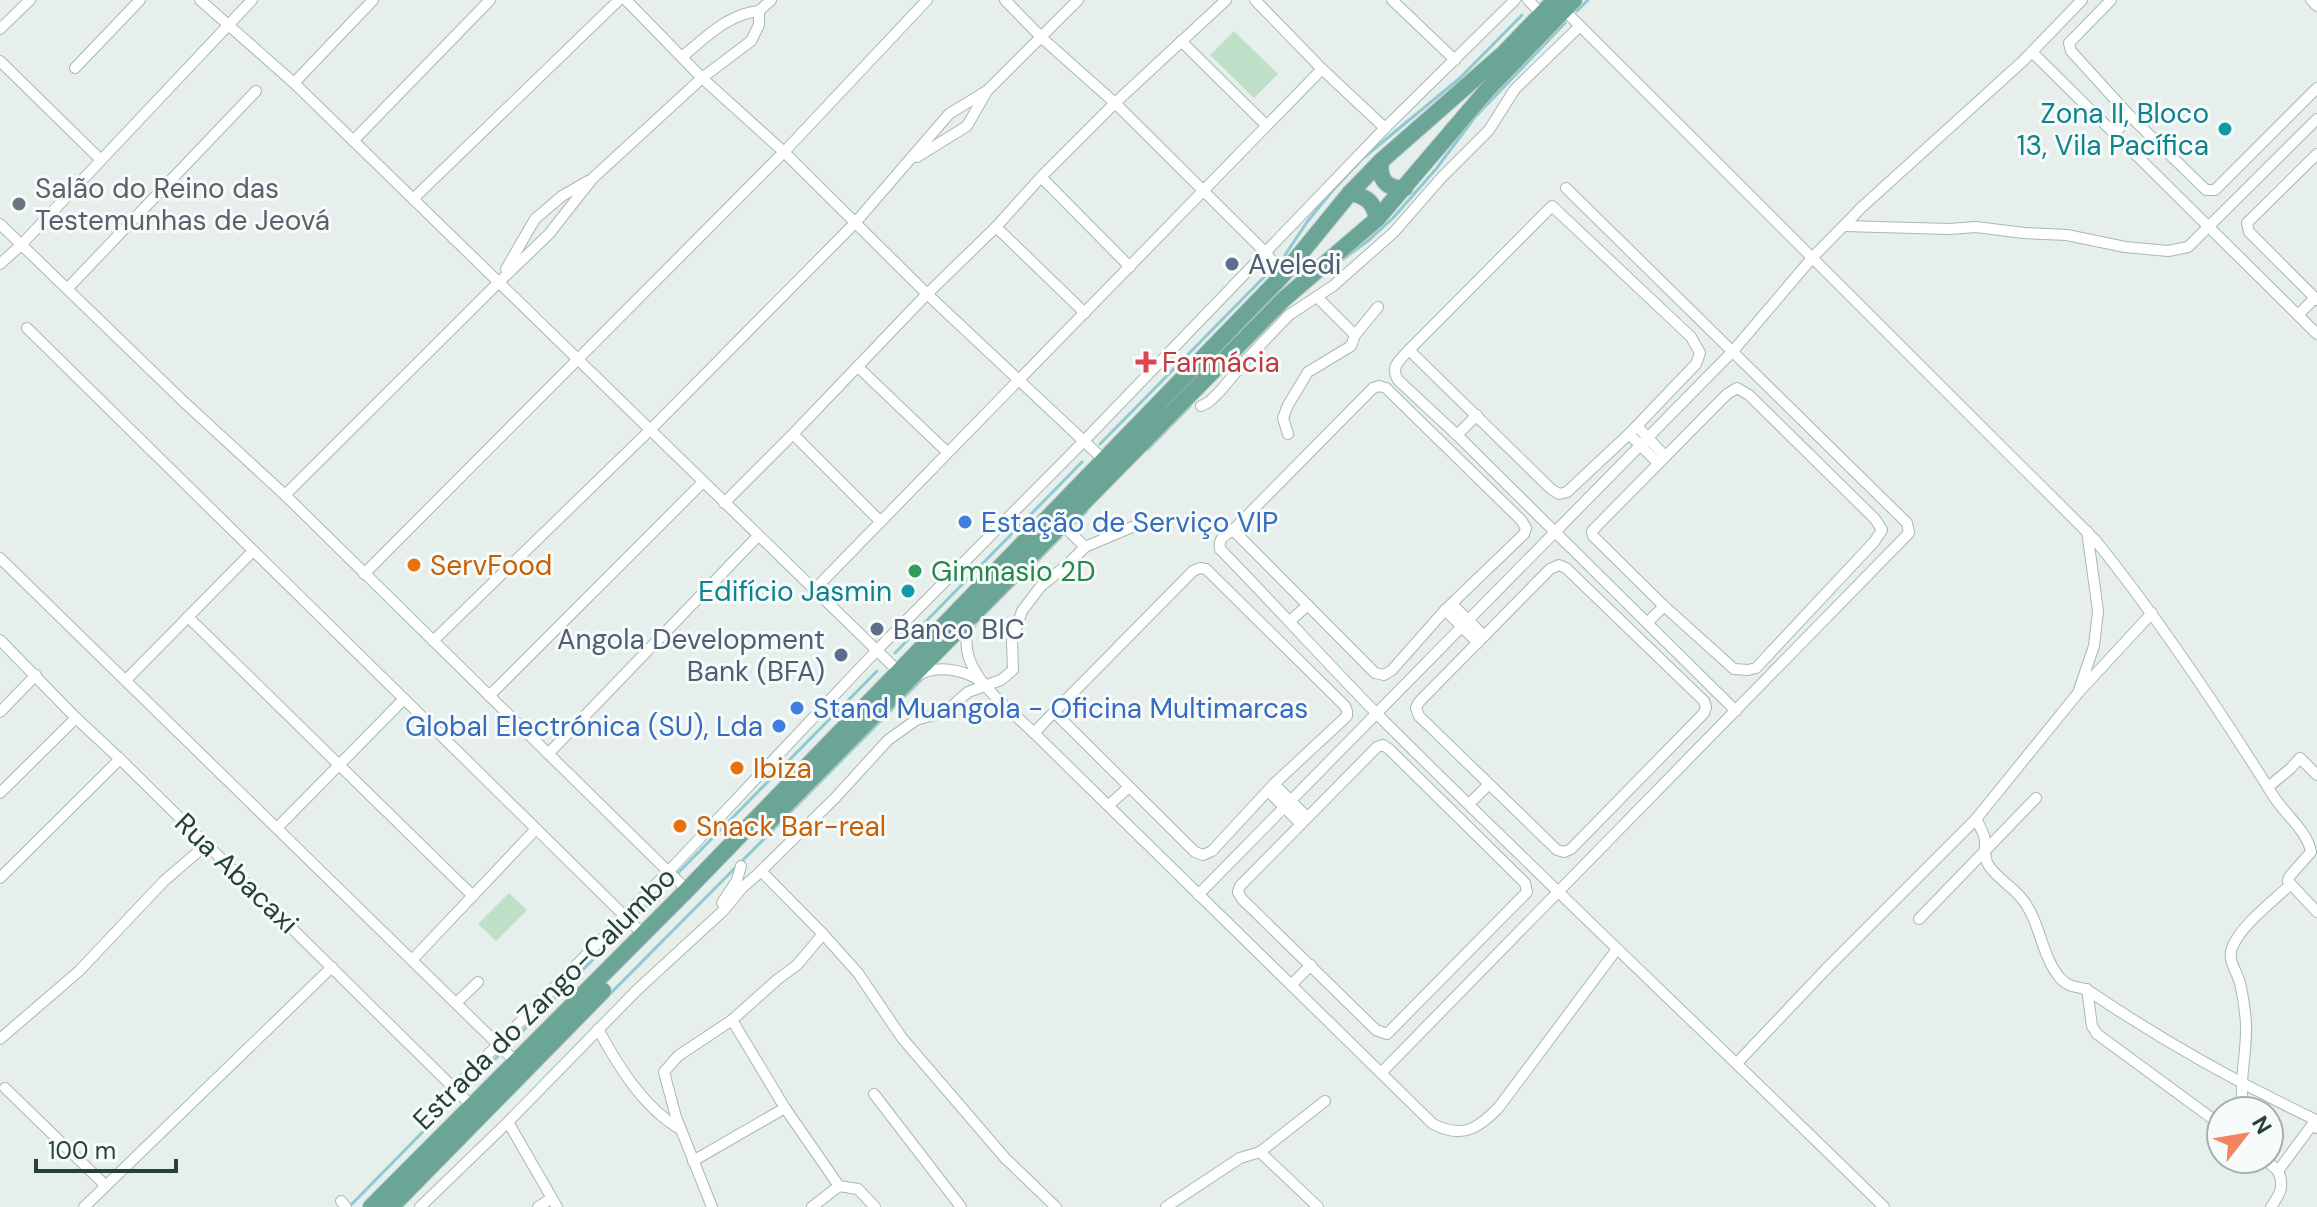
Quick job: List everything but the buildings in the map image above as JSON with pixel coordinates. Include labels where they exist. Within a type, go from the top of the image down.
[{"type":"main road","name":"Estrada do Zango-Calumbo","points":[[408,1203],[737,862],[903,676],[1104,460],[1283,275],[1350,193],[1381,161],[1504,53],[1533,5],[1569,12]]},
{"type":"main road","name":"Estrada do Zango-Calumbo","points":[[371,1207],[903,676],[1066,528],[1296,287],[1377,219],[1487,90],[1569,12]]},
{"type":"main road","points":[[1381,161],[1379,170],[1385,184],[1405,188]]},
{"type":"main road","points":[[1350,193],[1362,195],[1370,201],[1377,219]]},
{"type":"street","points":[[0,29],[30,0]]},
{"type":"street","points":[[75,68],[140,0]]},
{"type":"street","points":[[200,0],[294,83],[903,676],[944,669],[966,672],[983,683]]},
{"type":"street","points":[[0,264],[252,0]]},
{"type":"street","points":[[294,83],[373,0]]},
{"type":"street","points":[[353,141],[490,0]]},
{"type":"street","points":[[413,199],[619,0]]},
{"type":"street","points":[[626,0],[702,78],[784,152],[927,294],[1104,460]]},
{"type":"street","points":[[682,57],[732,17],[759,11],[771,0]]},
{"type":"street","points":[[364,574],[784,152],[927,0]]},
{"type":"street","points":[[995,0],[1115,103],[1266,253],[1283,275]]},
{"type":"street","points":[[1005,0],[1042,38]]},
{"type":"street","points":[[433,641],[650,430],[855,223],[949,114],[988,90],[1078,0]]},
{"type":"street","points":[[724,503],[996,227],[1041,177],[1226,0]]},
{"type":"street","points":[[1255,0],[1385,128]]},
{"type":"street","points":[[1392,0],[1455,60]]},
{"type":"street","points":[[455,1088],[668,872],[876,651],[1083,442],[1385,128],[1515,0]]},
{"type":"street","points":[[1198,895],[1733,351],[1812,258],[2032,52],[2082,0]]},
{"type":"street","points":[[2111,0],[2069,43],[2071,51],[2130,116],[2210,192],[2317,88]]},
{"type":"street","points":[[2311,0],[2317,6]]},
{"type":"street","points":[[285,495],[549,234],[593,178],[702,78],[751,41],[759,25],[759,11]]},
{"type":"street","points":[[1201,406],[1221,390],[1289,315],[1333,286],[1394,232],[1489,130],[1569,12],[2087,531],[2152,613],[2268,787],[2314,845],[2289,877],[2290,885],[2317,912]]},
{"type":"street","points":[[1181,41],[1266,125]]},
{"type":"street","points":[[2032,52],[2317,334]]},
{"type":"street","points":[[0,61],[101,160]]},
{"type":"street","points":[[814,590],[1322,69]]},
{"type":"street","points":[[911,159],[962,131],[988,90]]},
{"type":"street","points":[[67,289],[256,91]]},
{"type":"street","points":[[2114,134],[2130,116]]},
{"type":"street","points":[[1844,226],[1976,227],[2067,235],[2125,247],[2168,251],[2188,247],[2317,119]]},
{"type":"street","points":[[2298,315],[2316,299],[2249,232],[2247,223],[2317,154]]},
{"type":"street","points":[[1041,177],[1130,267]]},
{"type":"street","points":[[499,282],[535,219],[562,196],[593,178]]},
{"type":"street","points":[[1381,1073],[1905,539],[1910,528],[1566,188]]},
{"type":"street","points":[[1409,350],[1559,494],[1567,492],[1633,430],[1696,364],[1700,353],[1691,337],[1552,206],[1409,350],[1395,365],[1394,373],[1736,711]]},
{"type":"street","points":[[0,224],[285,495],[687,890]]},
{"type":"street","points":[[996,227],[1085,313]]},
{"type":"street","points":[[1317,297],[1355,335]]},
{"type":"street","points":[[1288,434],[1283,418],[1308,372],[1351,346],[1355,335],[1378,307]]},
{"type":"street","points":[[27,328],[643,934]]},
{"type":"street","points":[[858,367],[947,452]]},
{"type":"street","points":[[1233,530],[1375,673],[1384,675],[1448,607],[1524,534],[1526,528],[1386,388],[1379,386],[1373,388],[1233,530],[1220,539],[1220,549],[1377,713],[1884,1207]]},
{"type":"street","points":[[1737,388],[1749,395],[1875,519],[1882,530],[1756,668],[1734,669],[1593,536],[1592,531],[1660,459],[1737,388]]},
{"type":"street","points":[[1457,435],[1477,415]]},
{"type":"street","points":[[1633,430],[1660,459]]},
{"type":"street","points":[[793,434],[880,521]]},
{"type":"street","points":[[489,696],[703,482]]},
{"type":"street","points":[[408,1203],[508,1122],[668,960],[724,910],[888,740],[916,720],[952,706],[983,683],[1001,680],[1013,670],[1012,641],[1022,611],[1041,586],[1085,547],[1144,522]]},
{"type":"street","points":[[1066,528],[1085,547]]},
{"type":"street","points":[[2078,693],[2094,646],[2098,611],[2087,531]]},
{"type":"street","points":[[548,754],[758,536]]},
{"type":"street","points":[[126,680],[253,551]]},
{"type":"street","points":[[0,558],[516,1062]]},
{"type":"street","points":[[1559,565],[1566,568],[1704,701],[1706,707],[1704,713],[1571,849],[1564,852],[1557,850],[1419,716],[1416,708],[1481,640],[1550,569],[1559,565]]},
{"type":"street","points":[[1034,733],[1054,712],[1193,571],[1200,568],[1206,569],[1345,706],[1347,716],[1271,788],[1212,851],[1203,855],[1195,852],[1054,712]]},
{"type":"street","points":[[1290,621],[1308,605]]},
{"type":"street","points":[[1647,623],[1664,606]]},
{"type":"street","points":[[979,607],[969,626],[966,648],[971,666],[983,683],[1433,1124],[1448,1132],[1467,1131],[1485,1122],[1617,949]]},
{"type":"street","points":[[1448,607],[1481,640]]},
{"type":"street","points":[[1737,1063],[1976,819],[2078,693],[2152,613]]},
{"type":"street","points":[[188,617],[473,896]]},
{"type":"street","name":"Rua Abacaxi","points":[[0,640],[473,1107]]},
{"type":"street","points":[[0,712],[36,675]]},
{"type":"street","points":[[277,828],[404,699]]},
{"type":"street","points":[[0,793],[76,718]]},
{"type":"street","points":[[1383,745],[1525,883],[1527,892],[1387,1034],[1376,1030],[1238,892],[1240,886],[1304,821],[1377,747],[1383,745]]},
{"type":"street","points":[[2268,787],[2300,758],[2317,775]]},
{"type":"street","points":[[2,871],[120,759]]},
{"type":"street","points":[[1469,804],[1488,785]]},
{"type":"street","points":[[1109,805],[1129,787]]},
{"type":"street","points":[[1271,788],[1304,821]]},
{"type":"street","points":[[1919,919],[2036,798]]},
{"type":"street","points":[[1976,819],[1985,838],[1985,855],[1989,866],[2019,894],[2031,912],[2058,976],[2071,988],[2087,989],[2241,1084],[2315,1123],[2285,1162]]},
{"type":"street","points":[[412,960],[536,829]]},
{"type":"street","points":[[0,1039],[79,971],[164,881],[207,844]]},
{"type":"street","points":[[737,862],[762,869],[823,934],[858,973],[902,1038],[1005,1158],[1056,1207]]},
{"type":"street","points":[[737,862],[744,877],[742,888]]},
{"type":"street","points":[[708,924],[737,880],[737,862]]},
{"type":"street","points":[[2242,1095],[2246,1017],[2240,983],[2230,956],[2232,947],[2249,924],[2290,885]]},
{"type":"street","points":[[712,1207],[680,1129],[664,1072],[678,1056],[732,1020],[797,965],[823,934]]},
{"type":"street","points":[[1291,985],[1311,965]]},
{"type":"street","points":[[84,1207],[332,967]]},
{"type":"street","points":[[456,1003],[478,982]]},
{"type":"street","points":[[2087,989],[2092,1026],[2097,1034],[2205,1113]]},
{"type":"street","points":[[732,1020],[785,1108],[839,1186],[858,1189],[875,1207]]},
{"type":"street","points":[[598,1029],[647,1102],[680,1129]]},
{"type":"street","points":[[5,1088],[106,1186]]},
{"type":"street","points":[[874,1094],[961,1207]]},
{"type":"street","points":[[1166,1207],[1240,1158],[1260,1152],[1325,1101]]},
{"type":"street","points":[[693,1161],[785,1108]]},
{"type":"street","points":[[508,1122],[554,1202],[538,1207]]},
{"type":"street","points":[[1260,1152],[1318,1207]]},
{"type":"street","points":[[2271,1207],[2282,1188],[2280,1175]]},
{"type":"street","points":[[812,1207],[839,1186]]},
{"type":"green space","points":[[1234,31],[1278,74],[1254,98],[1210,55]]},
{"type":"green space","points":[[509,893],[527,910],[496,941],[478,924]]},
{"type":"waterway","points":[[1577,11],[1588,0]]},
{"type":"waterway","points":[[1285,255],[1307,222],[1362,159],[1460,78],[1522,15]]},
{"type":"waterway","points":[[1339,262],[1393,218],[1436,169],[1475,117],[1565,23]]},
{"type":"waterway","points":[[1100,444],[1267,274]]},
{"type":"waterway","points":[[1147,450],[1190,406]]},
{"type":"waterway","points":[[895,653],[1082,462]]},
{"type":"waterway","points":[[1073,525],[1087,511]]},
{"type":"waterway","points":[[974,625],[1060,538]]},
{"type":"waterway","points":[[679,872],[877,671]]},
{"type":"waterway","points":[[743,860],[923,678]]},
{"type":"waterway","points":[[608,996],[736,867]]},
{"type":"waterway","points":[[634,919],[662,890]]},
{"type":"waterway","points":[[506,1048],[626,926]]},
{"type":"waterway","points":[[471,1084],[498,1056]]},
{"type":"waterway","points":[[352,1204],[453,1101]]},
{"type":"place","name":"Zona II, Bloco 13, Vila Pacífica","points":[[2225,129]]},
{"type":"place","name":"Salão do Reino das Testemunhas de Jeová","points":[[19,204]]},
{"type":"place","name":"Aveledi","points":[[1232,264]]},
{"type":"place","name":"Farmácia","points":[[1146,362]]},
{"type":"place","name":"Estação de Serviço VIP","points":[[965,522]]},
{"type":"place","name":"ServFood","points":[[414,565]]},
{"type":"place","name":"Gimnasio 2D","points":[[915,571]]},
{"type":"place","name":"Edifício Jasmin","points":[[908,591]]},
{"type":"place","name":"Banco BIC","points":[[877,629]]},
{"type":"place","name":"Angola Development Bank (BFA)","points":[[841,655]]},
{"type":"place","name":"Stand Muangola - Oficina Multimarcas","points":[[797,708]]},
{"type":"place","name":"Global Electrónica (SU), Lda","points":[[779,726]]},
{"type":"place","name":"Ibiza","points":[[737,768]]},
{"type":"place","name":"Snack Bar-real","points":[[680,826]]}]
